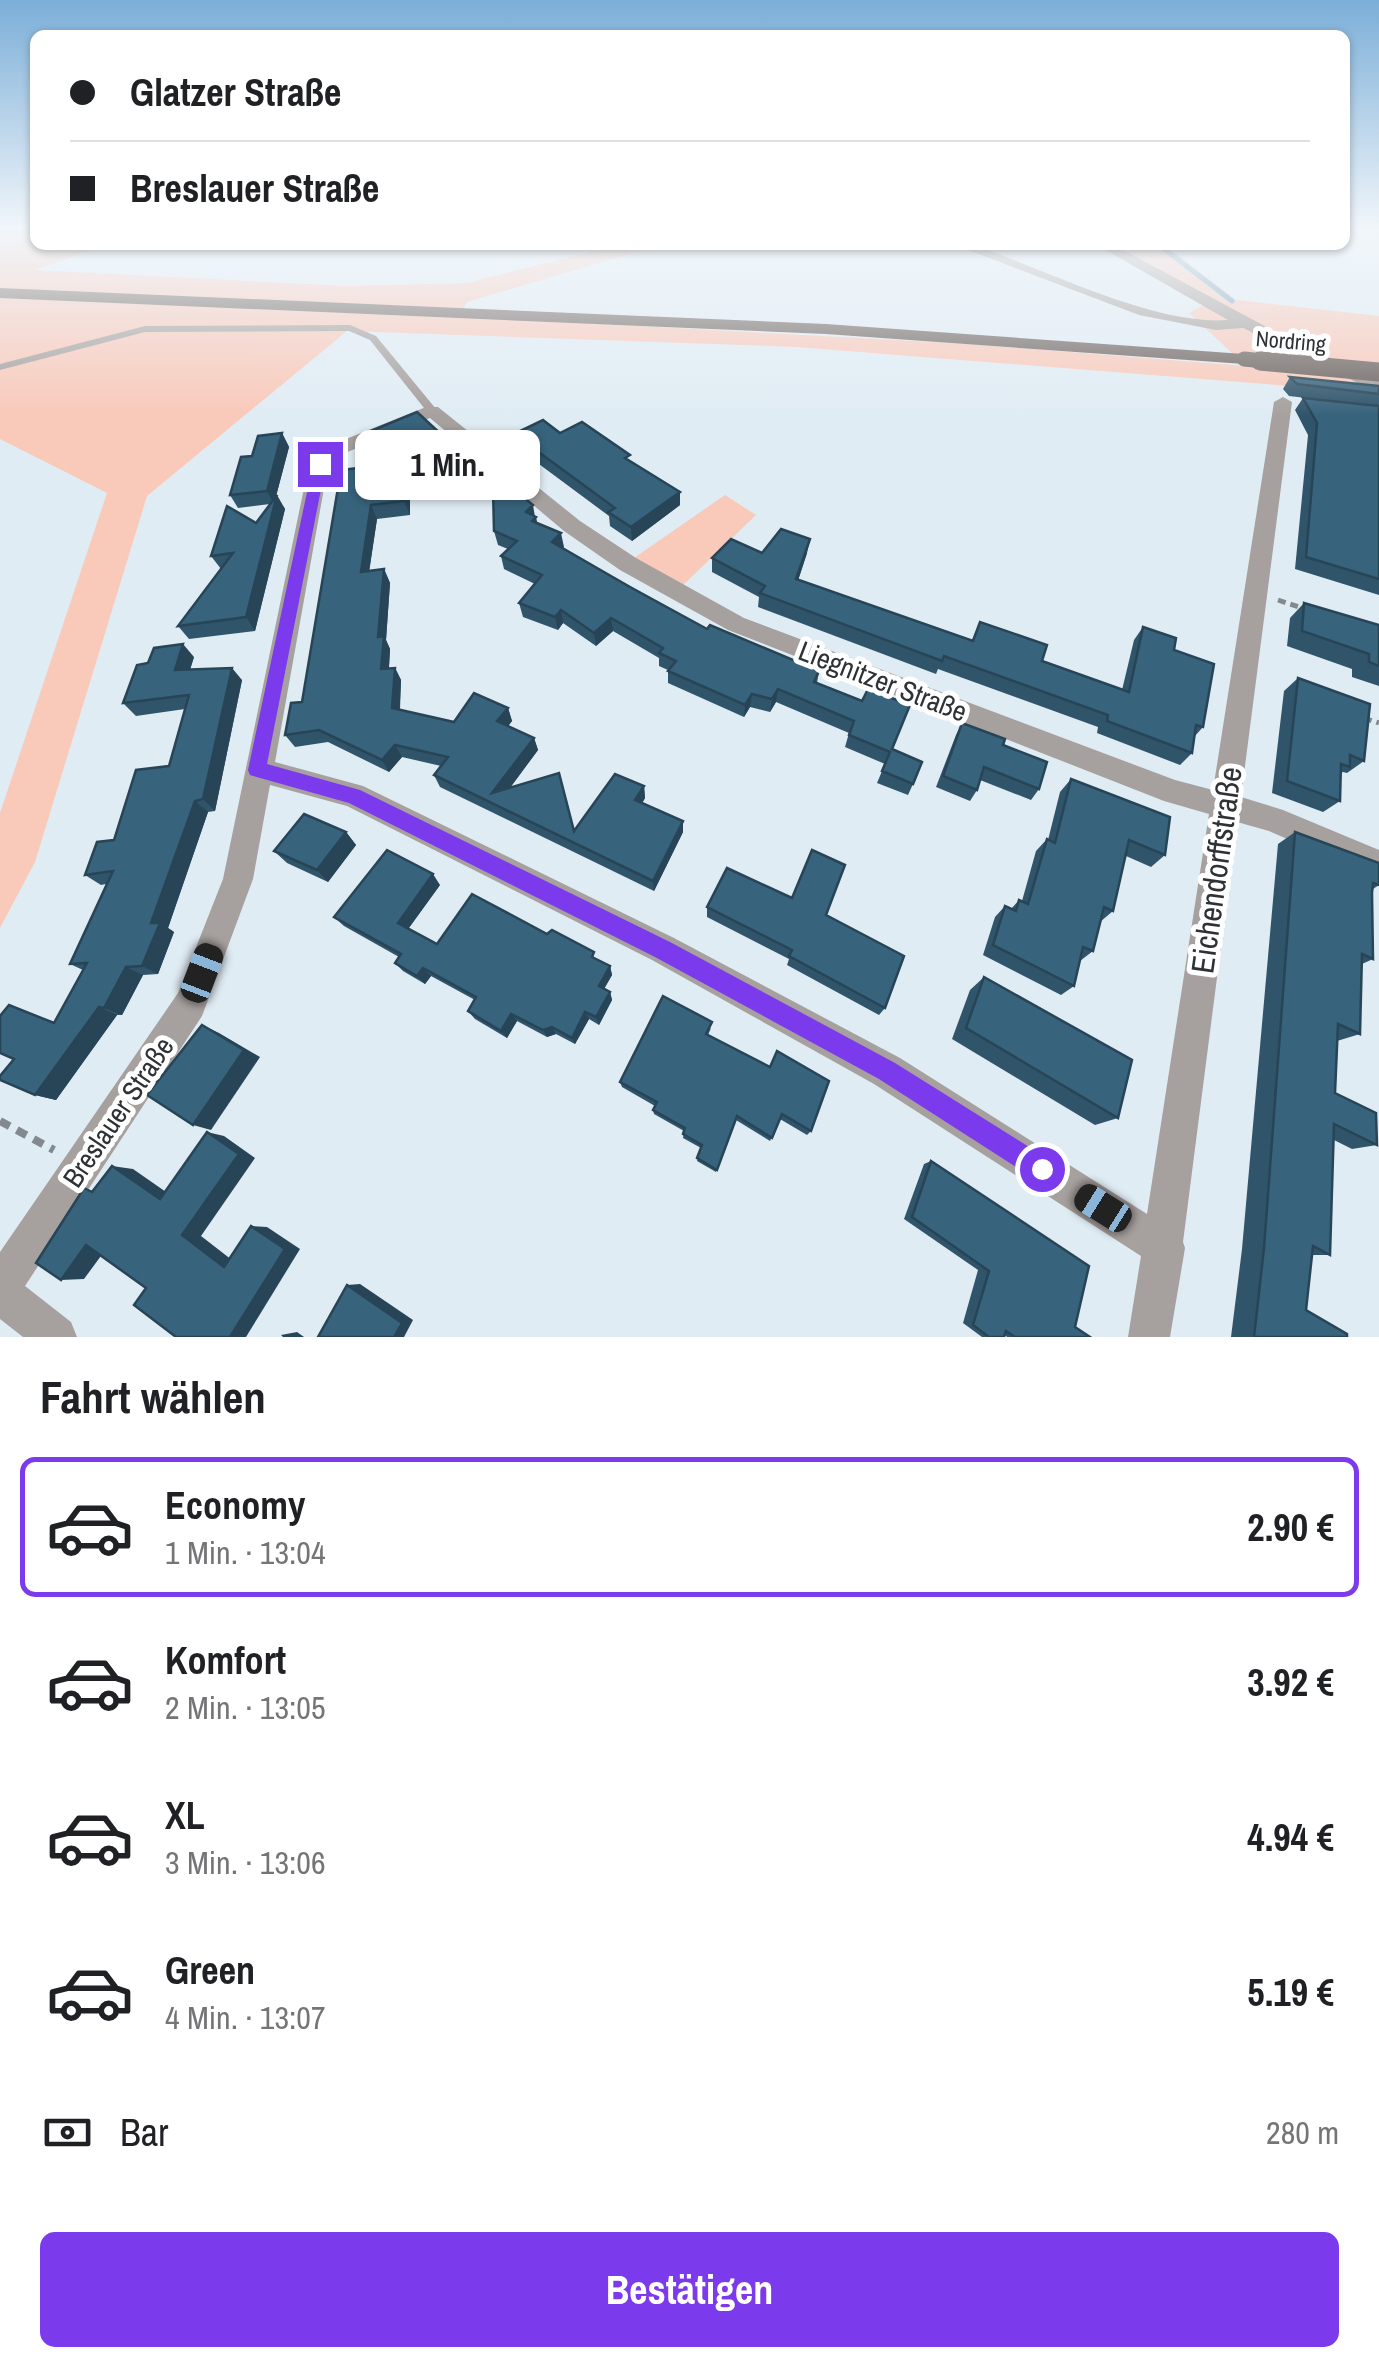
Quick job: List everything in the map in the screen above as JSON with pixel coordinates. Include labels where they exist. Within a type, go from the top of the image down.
[{"type":"main road","name":"Nordring","points":[[0,294],[826,329],[1379,372]]},
{"type":"street","points":[[1095,291],[1165,316],[1229,327],[1243,323]]},
{"type":"street","points":[[1187,291],[1379,388]]},
{"type":"street","name":"Eichendorffstraße","points":[[1149,1337],[1165,1248],[1256,594],[1292,403]]},
{"type":"street","name":"Breslauer Straße","points":[[0,1290],[190,1004],[238,879],[320,464],[338,450],[432,411]]},
{"type":"street","name":"Liegnitzer Straße","points":[[432,411],[572,526],[628,564],[736,624],[1174,792],[1273,819],[1379,865]]},
{"type":"street","points":[[257,770],[353,796],[662,949],[887,1071],[1165,1248]]},
{"type":"street","points":[[0,1290],[56,1337]]},
{"type":"lane","points":[[0,367],[145,329],[350,328],[373,338],[432,411]]},
{"type":"path","points":[[1256,594],[1308,610]]},
{"type":"path","points":[[1362,717],[1379,723]]},
{"type":"path","points":[[0,1121],[60,1154],[85,1162]]},
{"type":"shaded area","points":[[0,291],[503,291],[467,302],[459,316],[969,344],[1246,366],[1189,313],[1205,304],[1183,291],[1225,291],[1236,300],[1379,316],[1379,393],[796,347],[347,331],[147,496],[35,862],[0,928],[0,813],[107,493],[0,439]]},
{"type":"shaded area","points":[[725,495],[756,515],[682,586],[634,558]]},
{"type":"building","points":[[1290,377],[1379,386],[1379,394],[1297,384]]},
{"type":"building","points":[[1303,398],[1379,406],[1379,579],[1306,557],[1317,423]]},
{"type":"building","points":[[417,412],[456,448],[456,460],[476,451],[476,479],[405,486],[404,501],[371,505],[361,572],[384,569],[378,637],[384,636],[381,669],[395,668],[392,708],[454,722],[474,693],[508,708],[497,721],[534,738],[492,793],[559,773],[574,831],[615,774],[644,786],[635,800],[683,821],[653,881],[434,775],[448,757],[395,745],[382,760],[319,730],[285,735],[291,703],[302,702],[341,470],[387,465],[361,435]]},
{"type":"building","points":[[543,420],[560,433],[582,422],[630,455],[625,458],[680,492],[631,527],[608,512],[615,508],[514,434]]},
{"type":"building","points":[[282,433],[267,491],[230,495],[241,457],[252,456],[258,436]]},
{"type":"building","points":[[506,483],[533,505],[526,512],[536,517],[532,521],[561,533],[552,542],[630,587],[707,629],[710,625],[819,671],[814,682],[862,701],[868,689],[910,705],[892,749],[922,762],[913,784],[882,771],[890,752],[849,735],[854,721],[778,689],[772,699],[752,694],[745,705],[668,671],[676,661],[659,653],[663,648],[611,618],[594,633],[561,610],[555,617],[519,603],[542,575],[501,556],[517,541],[494,531],[493,489]]},
{"type":"building","points":[[277,495],[246,617],[178,626],[233,553],[211,556],[227,506],[256,523]]},
{"type":"building","points":[[781,529],[810,539],[796,579],[973,641],[980,622],[1047,645],[1042,661],[1129,692],[1143,627],[1176,638],[1174,650],[1214,664],[1203,727],[1196,725],[1192,753],[1107,721],[1108,715],[944,656],[942,661],[760,593],[765,586],[712,558],[731,539],[762,553]]},
{"type":"building","points":[[1304,603],[1379,625],[1379,666],[1369,662],[1369,654],[1302,631]]},
{"type":"building","points":[[183,644],[175,670],[232,668],[203,799],[195,801],[151,923],[160,923],[142,966],[126,967],[104,1008],[99,1007],[35,1095],[0,1080],[14,1059],[0,1053],[0,1016],[9,1005],[54,1023],[87,963],[70,964],[113,871],[85,875],[97,842],[114,840],[136,770],[169,766],[189,695],[123,703],[137,665],[148,663],[154,648]]},
{"type":"building","points":[[1298,678],[1370,704],[1364,761],[1350,755],[1350,767],[1341,764],[1340,801],[1287,781]]},
{"type":"building","points":[[962,723],[1005,739],[1003,745],[1047,762],[1039,789],[984,767],[977,790],[943,776]]},
{"type":"building","points":[[1071,779],[1170,817],[1165,855],[1129,840],[1113,911],[1104,907],[1093,951],[1083,947],[1074,986],[993,945],[1005,906],[1016,911],[1019,900],[1028,904],[1047,839],[1055,843]]},
{"type":"building","points":[[304,814],[346,832],[317,870],[274,851]]},
{"type":"building","points":[[1295,832],[1379,863],[1379,885],[1373,883],[1372,893],[1373,959],[1362,954],[1360,1034],[1338,1024],[1335,1093],[1376,1113],[1377,1145],[1334,1124],[1330,1255],[1313,1246],[1306,1310],[1347,1337],[1254,1337]]},
{"type":"building","points":[[387,850],[433,874],[398,923],[437,944],[472,894],[547,934],[552,930],[594,952],[592,957],[610,966],[599,986],[610,992],[596,1017],[585,1012],[572,1038],[552,1027],[543,1030],[511,1014],[501,1031],[468,1011],[476,997],[423,968],[417,976],[395,963],[401,954],[334,917]]},
{"type":"building","points":[[812,850],[845,865],[826,915],[904,956],[885,1008],[789,956],[792,950],[707,907],[727,868],[792,898]]},
{"type":"building","points":[[984,977],[1132,1060],[1118,1118],[966,1028]]},
{"type":"building","points":[[663,996],[712,1022],[706,1034],[770,1067],[777,1051],[829,1081],[811,1131],[782,1114],[772,1138],[737,1116],[717,1170],[697,1158],[702,1145],[683,1134],[685,1128],[653,1110],[657,1102],[620,1082]]},
{"type":"building","points":[[202,1025],[244,1050],[193,1125],[147,1095]]},
{"type":"building","points":[[207,1132],[239,1154],[182,1235],[224,1267],[251,1226],[285,1249],[230,1337],[176,1337],[134,1305],[146,1288],[86,1245],[61,1280],[36,1263],[84,1188],[92,1192],[112,1166],[160,1199]]},
{"type":"building","points":[[931,1161],[1089,1266],[1075,1327],[1090,1337],[1015,1337],[1006,1331],[1004,1337],[989,1337],[973,1325],[989,1271],[912,1217]]},
{"type":"building","points":[[347,1285],[402,1323],[394,1337],[318,1337]]},
{"type":"waterway","points":[[1219,291],[1232,301]]},
{"type":"route","points":[[320,464],[257,770],[353,796],[662,949],[887,1071],[1042,1169]]}]
